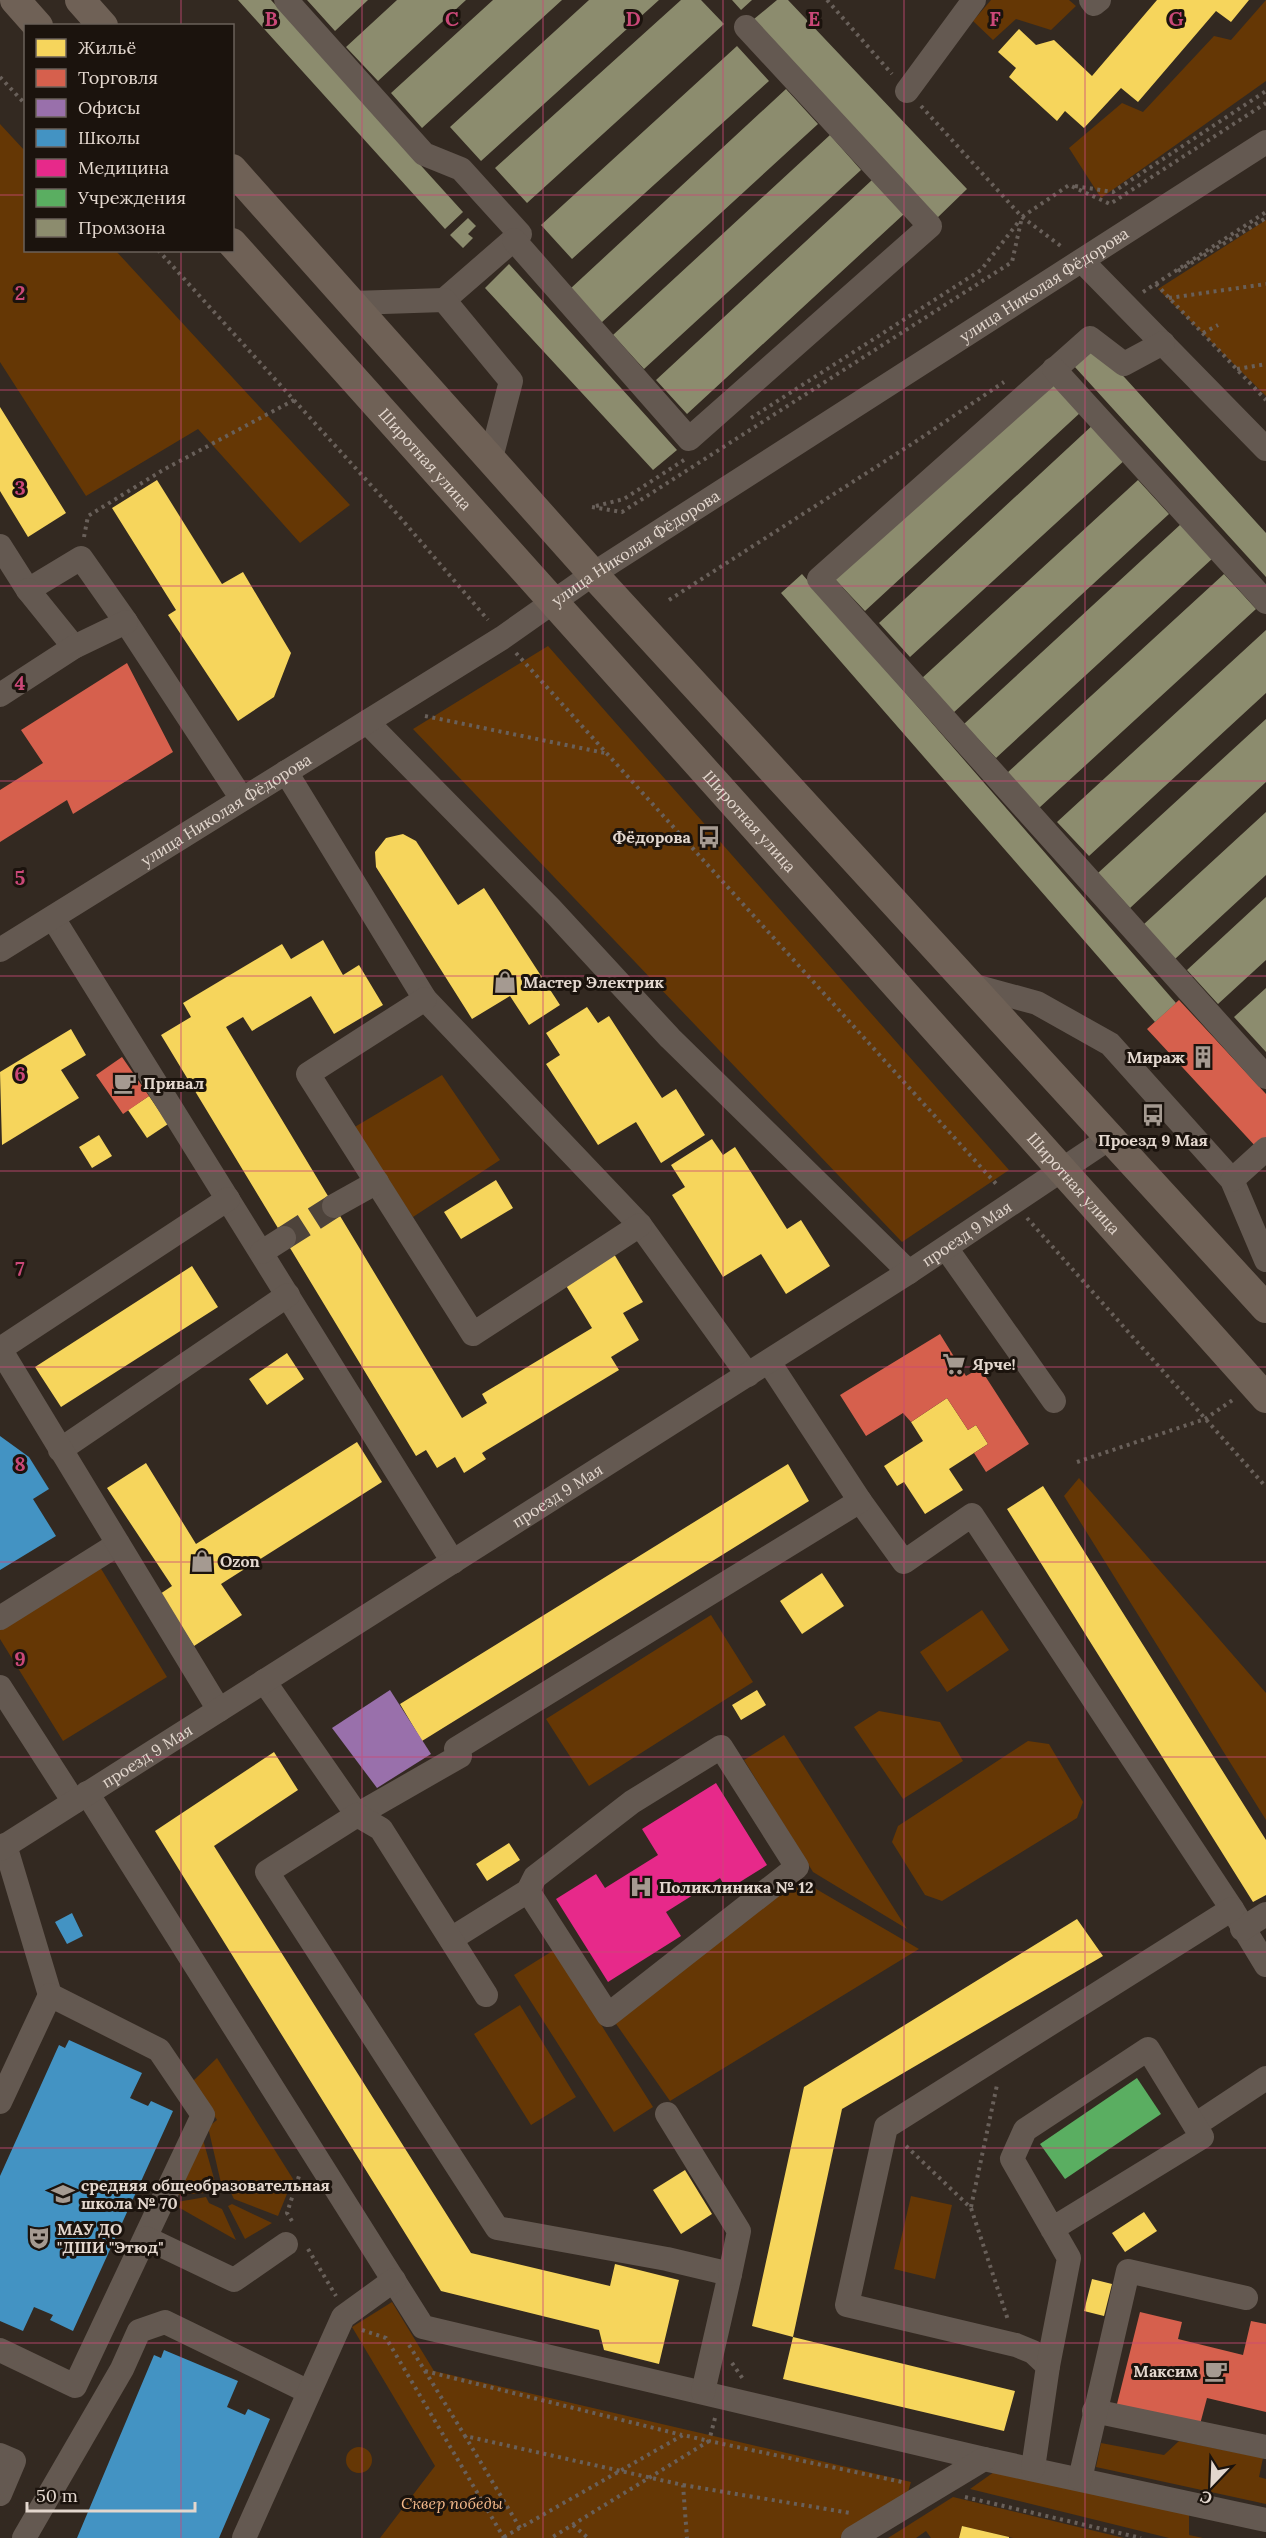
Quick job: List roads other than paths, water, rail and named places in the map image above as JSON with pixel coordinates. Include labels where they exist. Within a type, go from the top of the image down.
[{"type":"main road","points":[[15,0],[36,24]]},
{"type":"main road","points":[[80,0],[101,24]]},
{"type":"main road","points":[[234,171],[593,574],[1266,1308]]},
{"type":"main road","name":"Широтная улица","points":[[234,245],[1266,1398]]},
{"type":"street","points":[[286,0],[424,154],[461,169],[520,234],[444,300],[353,303]]},
{"type":"street","points":[[907,91],[974,0]]},
{"type":"street","points":[[1091,0],[1094,4],[1099,0]]},
{"type":"street","points":[[514,240],[689,439],[930,226],[746,27]]},
{"type":"street","name":"улица Николая Фёдорова","points":[[0,950],[502,638],[593,574],[1266,142]]},
{"type":"street","points":[[1082,261],[1266,449]]},
{"type":"street","points":[[444,300],[511,381],[490,458]]},
{"type":"street","points":[[1163,344],[1124,364],[1090,338],[819,579],[1266,1077]]},
{"type":"street","points":[[1054,369],[1266,602]]},
{"type":"street","points":[[0,546],[28,590],[74,647]]},
{"type":"street","points":[[28,590],[81,558],[126,622],[242,799]]},
{"type":"street","points":[[0,695],[74,647],[126,622]]},
{"type":"street","points":[[368,722],[550,908],[670,1038],[909,1272]]},
{"type":"street","points":[[286,772],[425,999],[640,1225],[747,1375]]},
{"type":"street","points":[[52,918],[453,1562]]},
{"type":"street","points":[[971,985],[1037,1003],[1110,1044],[1232,1180],[1266,1260]]},
{"type":"street","points":[[425,999],[308,1074],[472,1334],[640,1225]]},
{"type":"street","name":"проезд 9 Мая","points":[[3,1847],[769,1362],[946,1248],[1111,1137]]},
{"type":"street","points":[[1232,1180],[1266,1149]]},
{"type":"street","points":[[334,1206],[377,1182]]},
{"type":"street","points":[[219,1710],[60,1450],[7,1376],[0,1350],[228,1199]]},
{"type":"street","points":[[262,1252],[284,1238]]},
{"type":"street","points":[[946,1248],[1054,1401]]},
{"type":"street","points":[[60,1450],[288,1295]]},
{"type":"street","points":[[769,1362],[860,1501],[904,1562],[972,1515],[1266,1965]]},
{"type":"street","points":[[730,2274],[667,2259],[497,2228],[267,1872],[357,1815],[460,1756],[456,1749],[860,1501]]},
{"type":"street","points":[[0,1618],[118,1544]]},
{"type":"street","points":[[264,1682],[357,1815],[381,1829],[486,1995]]},
{"type":"street","points":[[0,1688],[81,1798],[423,2327],[984,2459],[1266,2520]]},
{"type":"street","points":[[451,1939],[528,1891],[534,1877],[632,1802],[721,1747],[797,1866],[608,2015],[528,1891]]},
{"type":"street","points":[[0,2102],[50,1995],[3,1847]]},
{"type":"street","points":[[1048,2366],[1033,2352],[1016,2345],[847,2305],[886,2127],[1003,2053],[1237,1919],[1266,1914]]},
{"type":"street","points":[[0,2350],[75,2386],[203,2115],[159,2050],[50,1995]]},
{"type":"street","points":[[1033,2468],[1048,2366],[1069,2258],[1052,2229],[1012,2159],[1025,2130],[1148,2049],[1202,2137],[1052,2229]]},
{"type":"street","points":[[1196,2125],[1266,2078]]},
{"type":"street","points":[[667,2114],[739,2231],[704,2392]]},
{"type":"street","points":[[146,2238],[234,2280],[295,2237]]},
{"type":"street","points":[[1080,2479],[1128,2271],[1246,2298]]},
{"type":"street","points":[[244,2538],[343,2317],[394,2280]]},
{"type":"street","points":[[24,2538],[122,2369],[139,2331],[165,2322],[309,2392]]},
{"type":"street","points":[[1094,2411],[1266,2447]]},
{"type":"street","points":[[0,2455],[14,2461],[0,2494]]},
{"type":"street","points":[[853,2538],[984,2459]]},
{"type":"tunnel","points":[[284,1238],[334,1206]]},
{"type":"place","name":"Фёдорова","points":[[709,837]]},
{"type":"place","name":"Мастер Электрик","points":[[505,982]]},
{"type":"place","name":"Мираж","points":[[1203,1057]]},
{"type":"place","name":"Привал","points":[[125,1083]]},
{"type":"place","name":"Проезд 9 Мая","points":[[1153,1115]]},
{"type":"place","name":"Ярче!","points":[[954,1364]]},
{"type":"place","name":"Ozon","points":[[202,1561]]},
{"type":"place","name":"Поликлиника № 12","points":[[641,1887]]},
{"type":"place","name":"средняя общеобразовательная школа № 70","points":[[63,2194]]},
{"type":"place","name":"МАУ ДО \"ДШИ \"Этюд\"","points":[[39,2238]]},
{"type":"place","name":"Максим","points":[[1216,2371]]},
{"type":"park label","name":"Сквер победы","points":[[452,2503]]}]
